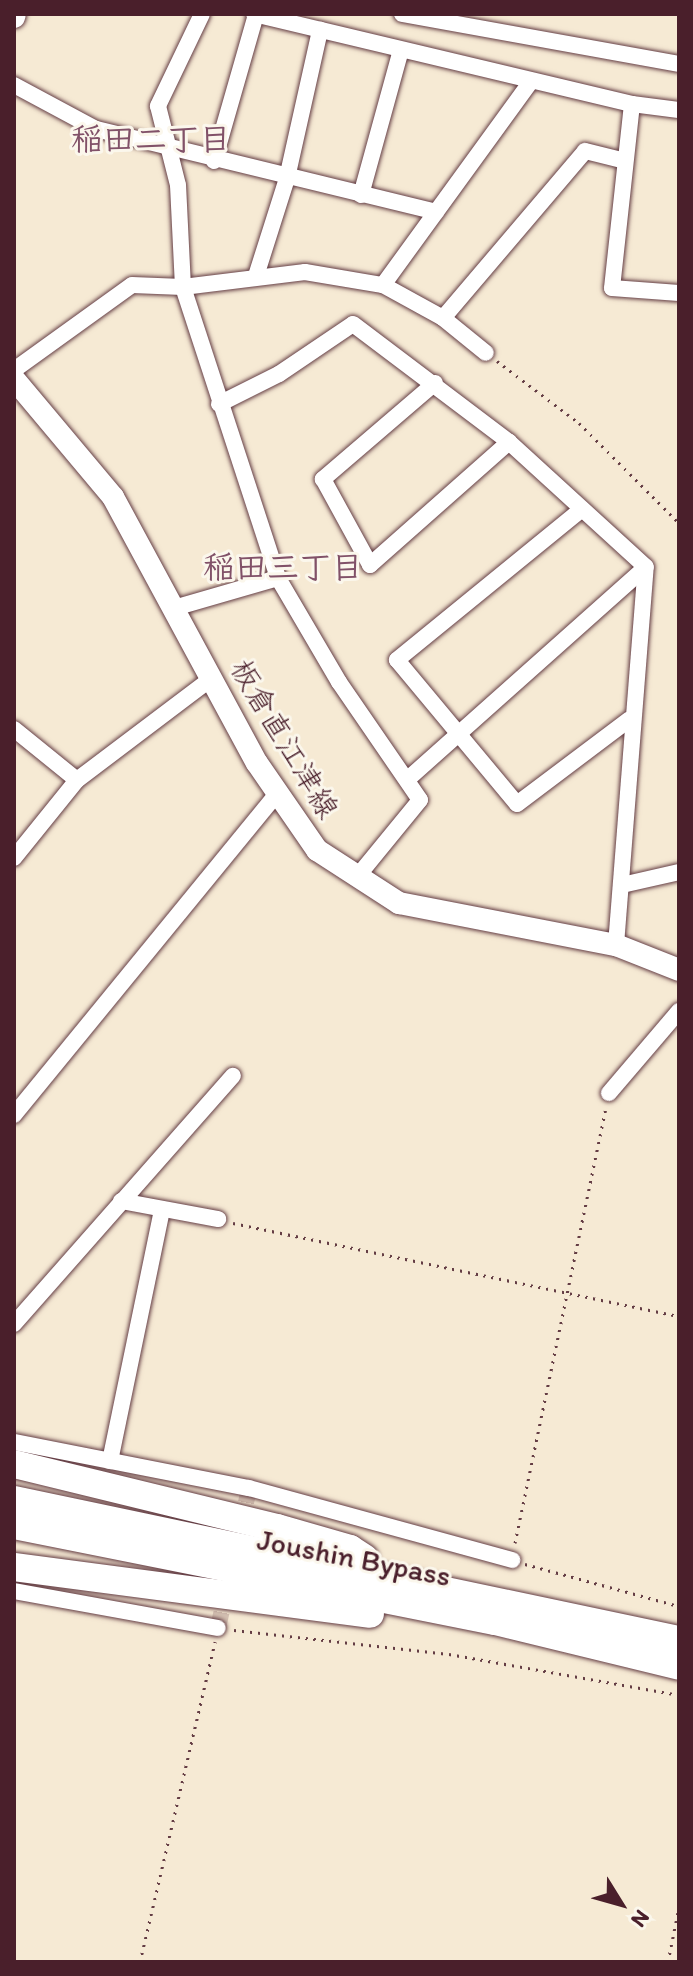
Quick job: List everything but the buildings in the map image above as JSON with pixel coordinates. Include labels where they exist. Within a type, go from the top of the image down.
[{"type":"highway","points":[[14,1464],[350,1549],[389,1575]]},
{"type":"highway","name":"Joushin Bypass","points":[[14,1500],[389,1575],[679,1640]]},
{"type":"highway","name":"Joushin Bypass","points":[[14,1525],[592,1644],[679,1666]]},
{"type":"highway","points":[[14,1567],[592,1644]]},
{"type":"main road","name":"板倉直江津線","points":[[14,379],[113,497],[278,793],[317,850],[399,903],[616,945],[679,970]]},
{"type":"street","points":[[202,14],[158,106],[172,151],[183,287],[278,578],[364,720],[409,778],[420,800],[357,877]]},
{"type":"street","points":[[214,161],[255,14],[632,104],[679,110]]},
{"type":"street","points":[[402,14],[679,64]]},
{"type":"street","points":[[256,276],[287,178],[320,30]]},
{"type":"street","points":[[361,195],[401,50]]},
{"type":"street","points":[[383,285],[531,81]]},
{"type":"street","points":[[14,85],[96,129],[172,151],[436,212]]},
{"type":"street","points":[[632,104],[612,288],[679,293]]},
{"type":"street","points":[[443,318],[585,151],[625,161]]},
{"type":"street","points":[[14,370],[132,285],[183,287],[305,272],[383,285],[443,318],[486,353]]},
{"type":"street","points":[[219,404],[279,374],[353,324],[435,383],[509,442],[646,567]]},
{"type":"street","points":[[435,383],[323,479],[370,565],[509,442]]},
{"type":"street","points":[[582,509],[397,660],[517,804],[630,719]]},
{"type":"street","points":[[409,778],[646,567]]},
{"type":"street","points":[[616,945],[630,719],[646,567]]},
{"type":"street","points":[[174,608],[278,578]]},
{"type":"street","points":[[14,858],[77,780],[212,678]]},
{"type":"street","points":[[14,729],[77,780]]},
{"type":"street","points":[[14,1115],[278,793]]},
{"type":"street","points":[[622,885],[679,872]]},
{"type":"street","points":[[609,1093],[679,1011]]},
{"type":"street","points":[[14,1324],[233,1076]]},
{"type":"street","points":[[121,1201],[218,1219]]},
{"type":"street","points":[[110,1461],[162,1209]]},
{"type":"street","points":[[14,1442],[333,1508],[512,1560]]},
{"type":"street","points":[[14,1591],[218,1628]]},
{"type":"path","points":[[486,353],[579,423],[679,523]]},
{"type":"path","points":[[609,1093],[512,1560],[679,1606]]},
{"type":"path","points":[[218,1219],[679,1316]]},
{"type":"path","points":[[140,1962],[218,1628],[449,1654],[679,1695]]},
{"type":"path","points":[[668,1962],[679,1907]]},
{"type":"tunnel","points":[[241,1526],[249,1488]]},
{"type":"tunnel","points":[[218,1628],[227,1587]]},
{"type":"district","name":"稲田二丁目","points":[[151,139]]},
{"type":"district","name":"稲田三丁目","points":[[283,567]]}]
